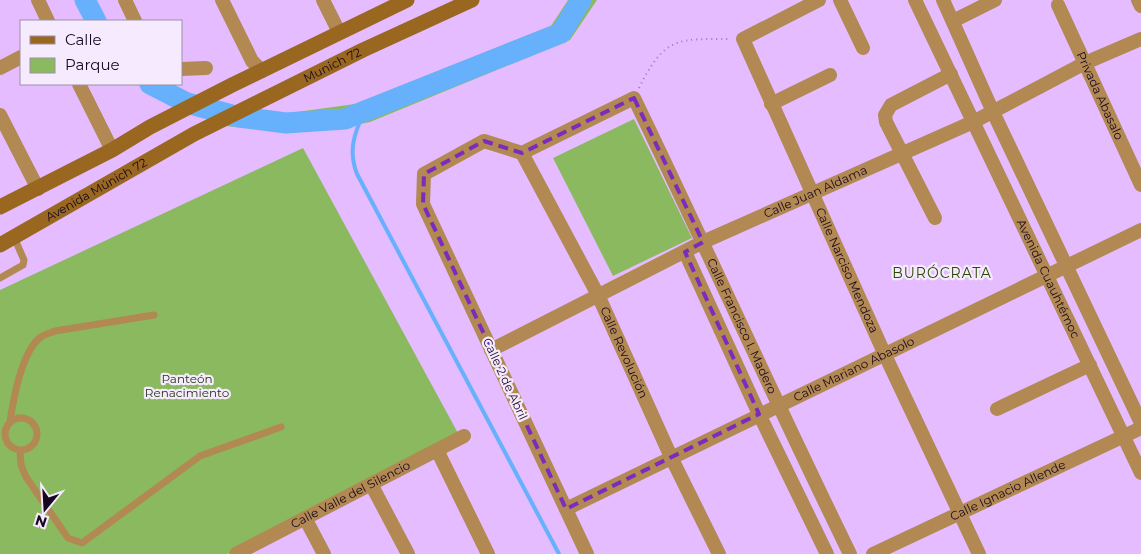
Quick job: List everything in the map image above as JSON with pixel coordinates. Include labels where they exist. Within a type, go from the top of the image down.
[{"type":"main road","points":[[262,71],[407,0]]},
{"type":"main road","name":"Munich 72","points":[[194,134],[363,50],[472,0]]},
{"type":"main road","name":"Avenida Múnich 72","points":[[0,207],[112,150],[150,127],[262,71]]},
{"type":"main road","name":"Avenida Múnich 72","points":[[0,245],[194,134]]},
{"type":"street","points":[[38,0],[48,20]]},
{"type":"street","points":[[125,0],[135,20]]},
{"type":"street","points":[[222,0],[252,61],[262,71]]},
{"type":"street","points":[[323,0],[339,32]]},
{"type":"street","points":[[743,39],[818,0]]},
{"type":"street","points":[[840,0],[863,48]]},
{"type":"street","name":"Avenida Cuauhtémoc","points":[[915,0],[1141,473]]},
{"type":"street","name":"Avenida Cuauhtémoc","points":[[943,0],[993,112],[1141,422]]},
{"type":"street","points":[[953,21],[995,0]]},
{"type":"street","points":[[1138,0],[1141,6]]},
{"type":"street","name":"Privada Abasalo","points":[[1058,6],[1086,63],[1141,186]]},
{"type":"street","name":"Calle Narciso Mendoza","points":[[743,39],[886,355],[980,554]]},
{"type":"street","name":"Calle Juan Aldama","points":[[491,350],[703,242],[973,122],[1086,63],[1141,39]]},
{"type":"street","points":[[0,68],[20,58]]},
{"type":"street","points":[[182,69],[206,68]]},
{"type":"street","points":[[935,218],[886,122],[887,110],[892,105],[950,74]]},
{"type":"street","points":[[771,104],[830,75]]},
{"type":"street","points":[[80,85],[112,150]]},
{"type":"street","points":[[522,153],[634,98]]},
{"type":"street","name":"Calle Francisco I. Madero","points":[[634,98],[703,242],[778,406],[850,554]]},
{"type":"street","points":[[0,115],[38,188]]},
{"type":"street","name":"Calle 2 de Abril","points":[[522,153],[484,140],[424,174],[423,204],[588,554]]},
{"type":"street","name":"Calle Revolución","points":[[522,153],[598,295],[671,457],[719,554]]},
{"type":"street","name":"Calle Mariano Abasolo","points":[[566,509],[1141,230]]},
{"type":"street","name":"Calle Francisco I. Madero","points":[[685,252],[759,414],[827,554]]},
{"type":"street","points":[[997,409],[1090,365]]},
{"type":"street","name":"Calle Ignacio Allende","points":[[873,554],[1123,434],[1141,428]]},
{"type":"street","name":"Calle Valle del Silencio","points":[[241,553],[464,436]]},
{"type":"street","points":[[437,450],[488,554]]},
{"type":"street","points":[[372,484],[408,554]]},
{"type":"street","points":[[305,518],[324,554]]},
{"type":"lane","points":[[0,278],[23,265],[24,260],[14,236]]},
{"type":"lane","points":[[10,422],[14,392],[33,345],[41,336],[55,331],[154,315]]},
{"type":"lane","points":[[0,448],[10,447],[20,451],[26,450],[35,443],[37,432],[32,422],[21,418],[10,422],[2,431],[10,447]]},
{"type":"lane","points":[[20,451],[21,465],[26,477],[68,538],[82,543],[200,456],[281,427]]},
{"type":"path","points":[[634,98],[651,64],[660,53],[676,42],[713,38],[743,39]]},
{"type":"highlighted area","points":[[634,98],[703,242],[685,252],[759,414],[566,509],[423,204],[424,174],[484,141],[522,153]]},
{"type":"green space","points":[[568,0],[597,0],[570,40],[370,122],[329,130],[276,131],[226,126],[187,103],[235,106],[282,114],[355,104],[551,26]]},
{"type":"green space","points":[[634,119],[692,238],[613,276],[553,158]]},
{"type":"green space","name":"Panteón Renacimiento","points":[[303,148],[459,435],[227,554],[0,554],[0,290]]},
{"type":"waterway","points":[[85,0],[95,20]]},
{"type":"waterway","points":[[152,85],[187,103],[239,117],[286,123],[345,119],[561,33],[581,0]]},
{"type":"waterway","points":[[364,112],[353,143],[354,166],[357,174],[559,554]]},
{"type":"district","name":"BURÓCRATA","points":[[942,273]]}]
